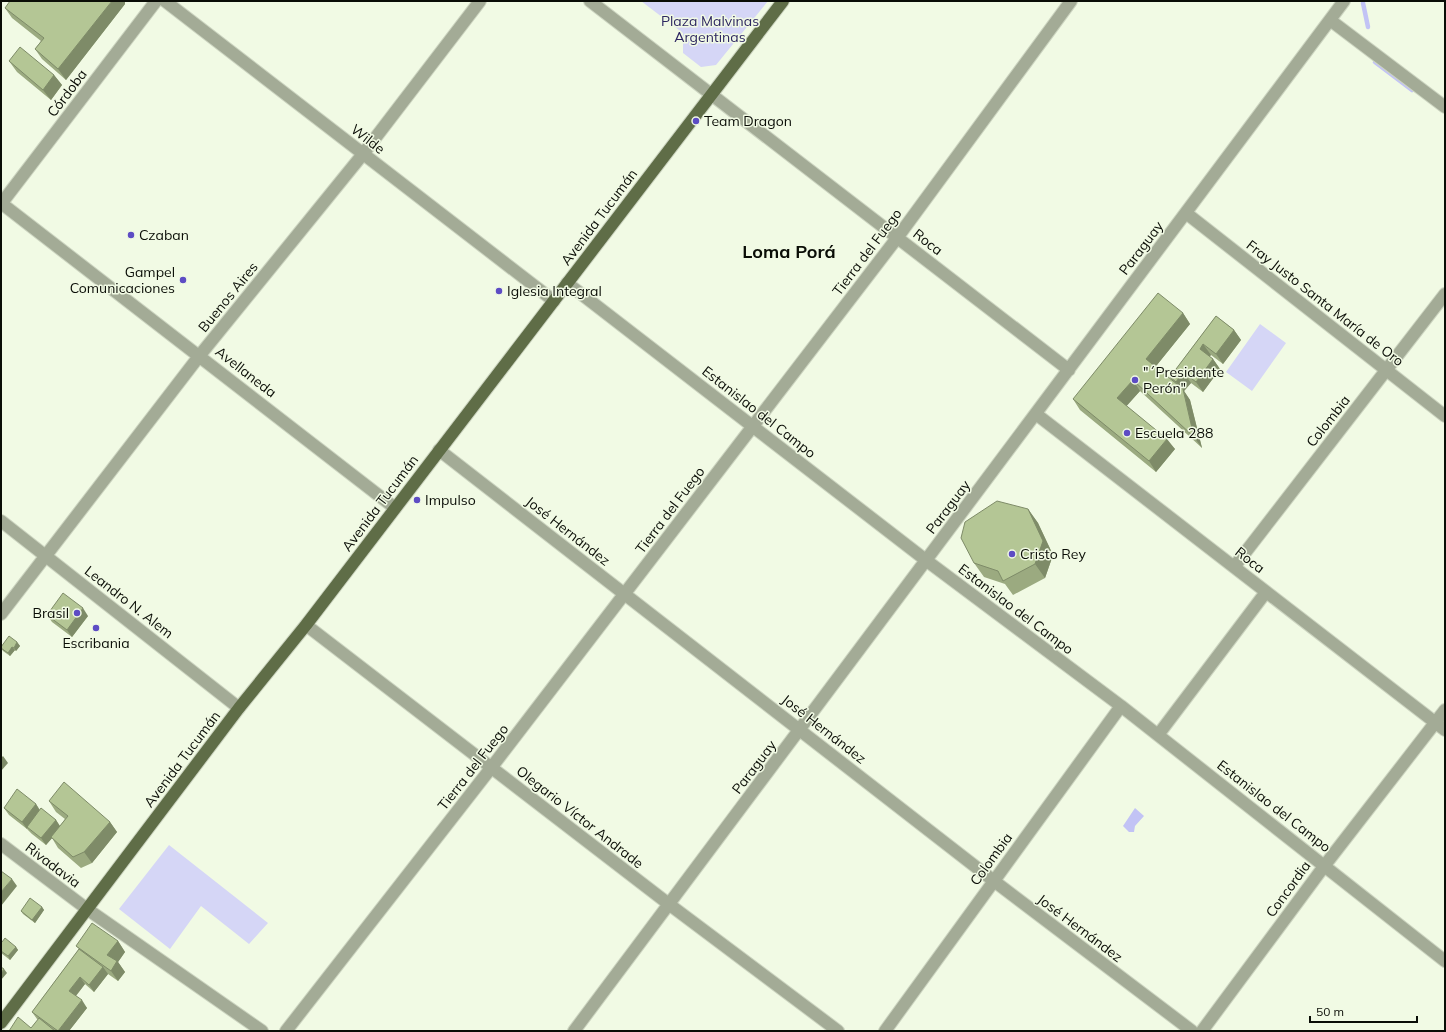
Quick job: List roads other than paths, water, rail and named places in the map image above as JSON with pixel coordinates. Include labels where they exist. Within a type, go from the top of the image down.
[{"type":"main road","name":"Avenida Tucumán","points":[[1,1023],[239,708],[396,508],[783,1]]},
{"type":"street","name":"Córdoba","points":[[1,204],[156,1]]},
{"type":"street","name":"Wilde","points":[[165,1],[554,301]]},
{"type":"street","name":"Buenos Aires","points":[[1,614],[200,355],[363,154],[480,1]]},
{"type":"street","name":"Roca","points":[[590,1],[1069,370]]},
{"type":"street","name":"Tierra del Fuego","points":[[286,1031],[491,768],[897,238],[1071,1]]},
{"type":"street","name":"Paraguay","points":[[574,1031],[670,905],[1344,1]]},
{"type":"street","points":[[1330,20],[1445,107]]},
{"type":"street","name":"Avellaneda","points":[[1,204],[200,355],[396,508]]},
{"type":"street","name":"Fray Justo Santa María de Oro","points":[[1186,213],[1445,416]]},
{"type":"street","name":"Estanislao del Campo","points":[[567,283],[926,561],[1121,706],[1445,961]]},
{"type":"street","name":"Colombia","points":[[1234,567],[1445,294]]},
{"type":"street","name":"Roca","points":[[1036,414],[1440,726]]},
{"type":"street","name":"José Hernández","points":[[439,450],[801,729],[994,881],[1192,1031]]},
{"type":"street","name":"Leandro N. Alem","points":[[1,521],[239,708]]},
{"type":"street","points":[[1158,735],[1266,592]]},
{"type":"street","name":"Olegario Víctor Andrade","points":[[306,624],[670,905],[838,1031]]},
{"type":"street","name":"Colombia","points":[[886,1031],[1121,706]]},
{"type":"street","name":"Concordia","points":[[1202,1031],[1324,865],[1440,726],[1445,710]]},
{"type":"street","name":"Rivadavia","points":[[1,844],[87,910],[262,1031]]},
{"type":"waterway","points":[[1363,3],[1368,27]]},
{"type":"waterway","points":[[1375,62],[1412,90]]},
{"type":"place","name":"Team Dragon","points":[[696,121]]},
{"type":"place","name":"Czaban","points":[[131,235]]},
{"type":"place","name":"Gampel Comunicaciones","points":[[183,280]]},
{"type":"place","name":"Iglesia Integral","points":[[499,291]]},
{"type":"place","name":"\"´Presidente Perón\"","points":[[1135,380]]},
{"type":"place","name":"Escuela 288","points":[[1127,433]]},
{"type":"place","name":"Impulso","points":[[417,500]]},
{"type":"place","name":"Cristo Rey","points":[[1012,554]]},
{"type":"place","name":"Brasil","points":[[77,613]]},
{"type":"place","name":"Escribania","points":[[96,628]]},
{"type":"district","name":"Loma Porá","points":[[789,252]]},
{"type":"park label","name":"Plaza Malvinas Argentinas","points":[[710,30]]}]
